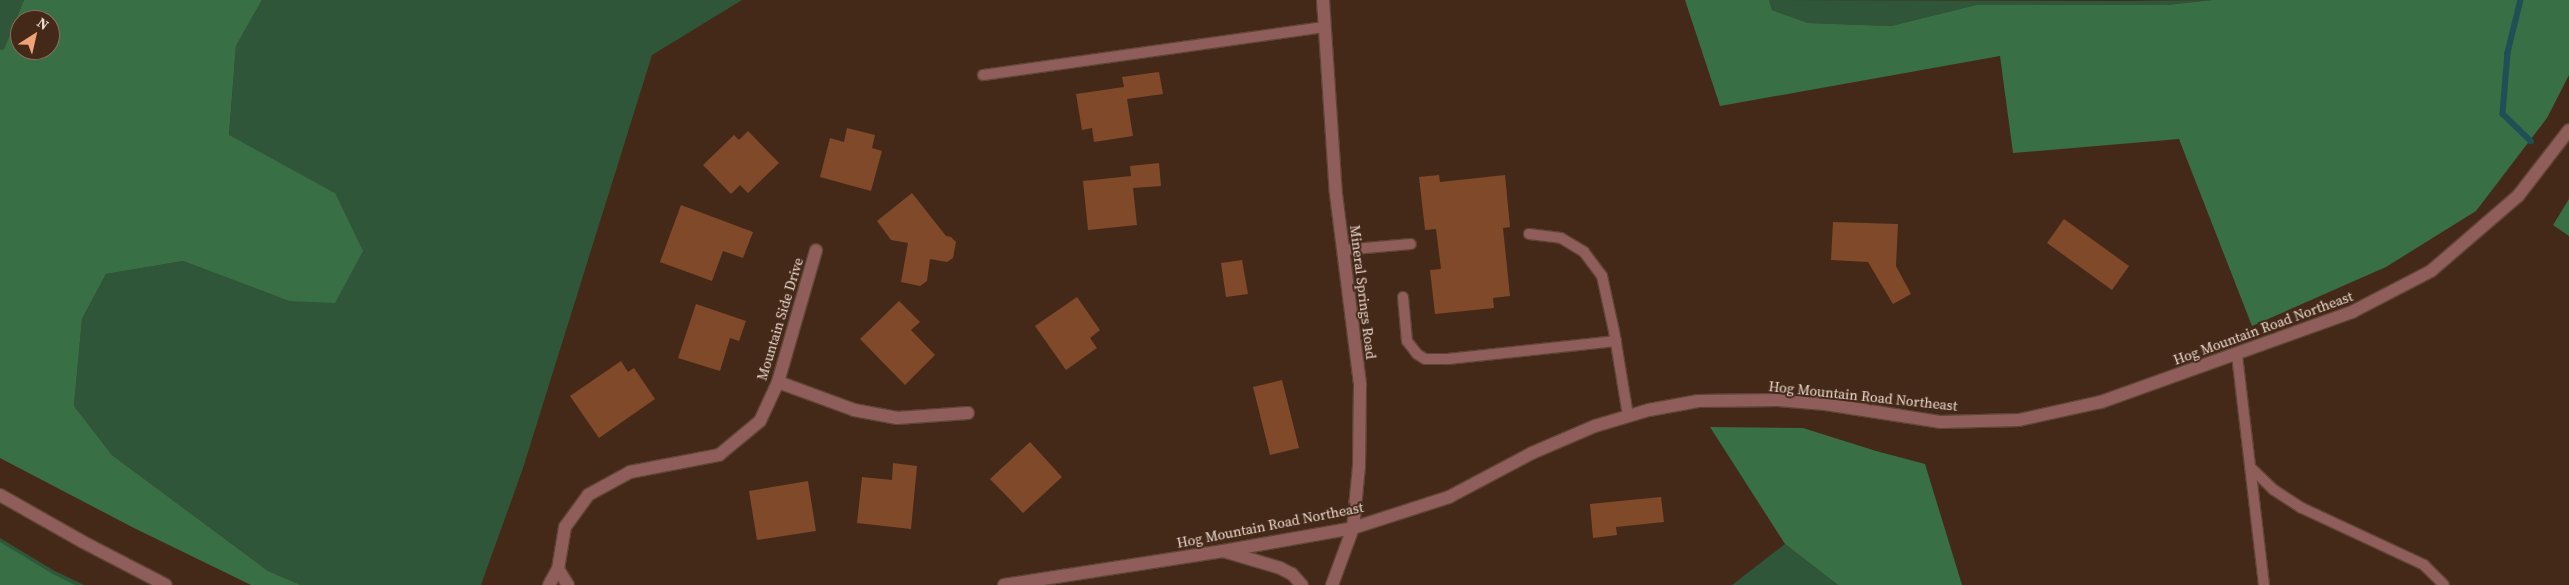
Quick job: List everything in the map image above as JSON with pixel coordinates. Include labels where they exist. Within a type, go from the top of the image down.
[{"type":"street","name":"Mineral Springs Road","points":[[1323,0],[1336,194],[1360,385],[1359,466],[1353,528],[1332,585]]},
{"type":"street","name":"Hog Mountain Road Northeast","points":[[1004,585],[1223,551],[1353,528],[1449,497],[1532,454],[1595,426],[1628,416],[1698,401],[1778,400],[1825,404],[1940,422],[2019,420],[2101,402],[2237,355],[2352,312],[2431,271],[2518,196],[2569,130]]},
{"type":"street","name":"Mountain Side Drive","points":[[549,585],[558,569],[565,527],[588,495],[630,472],[719,455],[760,421],[778,382],[816,250]]},
{"type":"street","points":[[778,382],[854,410],[896,418],[968,413]]},
{"type":"street","points":[[0,495],[83,542],[166,585]]},
{"type":"street","points":[[1223,551],[1280,568],[1292,574],[1302,585]]},
{"type":"street","points":[[558,569],[568,585]]},
{"type":"lane","points":[[983,75],[1325,27]]},
{"type":"lane","points":[[1529,234],[1561,238],[1584,252],[1602,276],[1616,341],[1628,416]]},
{"type":"lane","points":[[1343,250],[1411,244]]},
{"type":"lane","points":[[1403,297],[1407,341],[1417,354],[1424,359],[1448,359],[1616,341]]},
{"type":"lane","points":[[2237,355],[2264,585]]},
{"type":"lane","points":[[2250,467],[2274,490],[2302,508],[2424,565],[2444,585]]},
{"type":"green space","points":[[0,0],[24,0],[20,10],[10,10],[10,34],[4,49],[0,50]]},
{"type":"green space","points":[[24,0],[262,0],[236,46],[229,135],[335,193],[363,251],[335,303],[289,301],[183,261],[106,274],[82,319],[74,406],[112,455],[268,571],[301,585],[251,585],[134,528],[0,458],[0,50],[4,49],[10,34],[10,60],[60,60],[60,10],[20,10]]},
{"type":"green space","points":[[262,0],[742,0],[652,55],[523,468],[481,585],[301,585],[268,571],[112,455],[74,406],[82,319],[106,274],[183,261],[289,301],[335,193],[229,136],[236,46]]},
{"type":"green space","points":[[1685,0],[1769,0],[1772,10],[1808,23],[1891,26],[1976,5],[2167,5],[2212,0],[2569,0],[2569,75],[2547,118],[2476,211],[2386,267],[2252,326],[2179,139],[2013,153],[2000,56],[1720,106]]},
{"type":"green space","points":[[1769,0],[2212,0],[2167,5],[1976,5],[1891,26],[1808,23],[1772,10]]},
{"type":"green space","points":[[2569,199],[2569,236],[2553,225]]},
{"type":"green space","points":[[1710,427],[1803,428],[1925,464],[1962,585],[1838,585],[1785,544]]},
{"type":"green space","points":[[0,538],[53,570],[84,585],[0,585]]},
{"type":"green space","points":[[0,542],[53,574],[75,585],[0,585]]},
{"type":"green space","points":[[1785,544],[1838,585],[1732,585]]},
{"type":"building","points":[[1159,72],[1163,94],[1127,99],[1133,136],[1094,142],[1092,128],[1082,130],[1076,94],[1124,87],[1122,77]]},
{"type":"building","points":[[847,128],[875,135],[872,148],[882,151],[871,191],[820,177],[830,138],[844,142]]},
{"type":"building","points":[[748,131],[779,163],[748,193],[740,185],[731,194],[703,165],[734,135],[739,140]]},
{"type":"building","points":[[1159,163],[1161,186],[1133,188],[1137,225],[1088,230],[1083,181],[1131,176],[1130,166]]},
{"type":"building","points":[[1439,175],[1440,182],[1505,175],[1510,227],[1503,228],[1510,296],[1493,298],[1494,308],[1435,314],[1430,270],[1441,269],[1436,229],[1425,230],[1419,177]]},
{"type":"building","points":[[912,193],[946,236],[951,237],[956,242],[953,258],[947,262],[930,259],[927,281],[920,286],[901,282],[908,243],[891,240],[877,221]]},
{"type":"building","points":[[681,205],[753,232],[743,258],[723,251],[712,281],[660,262]]},
{"type":"building","points":[[2064,219],[2129,266],[2112,290],[2047,243]]},
{"type":"building","points":[[1833,222],[1898,224],[1896,266],[1911,294],[1893,304],[1868,262],[1831,260]]},
{"type":"building","points":[[1242,260],[1248,294],[1226,297],[1221,263]]},
{"type":"building","points":[[1077,297],[1100,330],[1090,338],[1097,348],[1066,370],[1035,326]]},
{"type":"building","points":[[899,301],[920,322],[911,330],[935,355],[905,385],[860,339]]},
{"type":"building","points":[[696,304],[746,321],[739,341],[730,338],[720,371],[678,358]]},
{"type":"building","points":[[621,361],[628,372],[634,368],[655,399],[599,438],[570,396]]},
{"type":"building","points":[[1282,380],[1299,448],[1270,455],[1253,387]]},
{"type":"building","points":[[1030,442],[1062,477],[1023,513],[990,479]]},
{"type":"building","points":[[893,463],[917,466],[911,529],[857,523],[862,477],[892,480]]},
{"type":"building","points":[[808,481],[816,531],[757,540],[749,491]]},
{"type":"building","points":[[1661,497],[1664,522],[1616,527],[1617,535],[1593,538],[1590,504]]},
{"type":"waterway","points":[[2521,0],[2508,53],[2503,114],[2531,141]]}]
